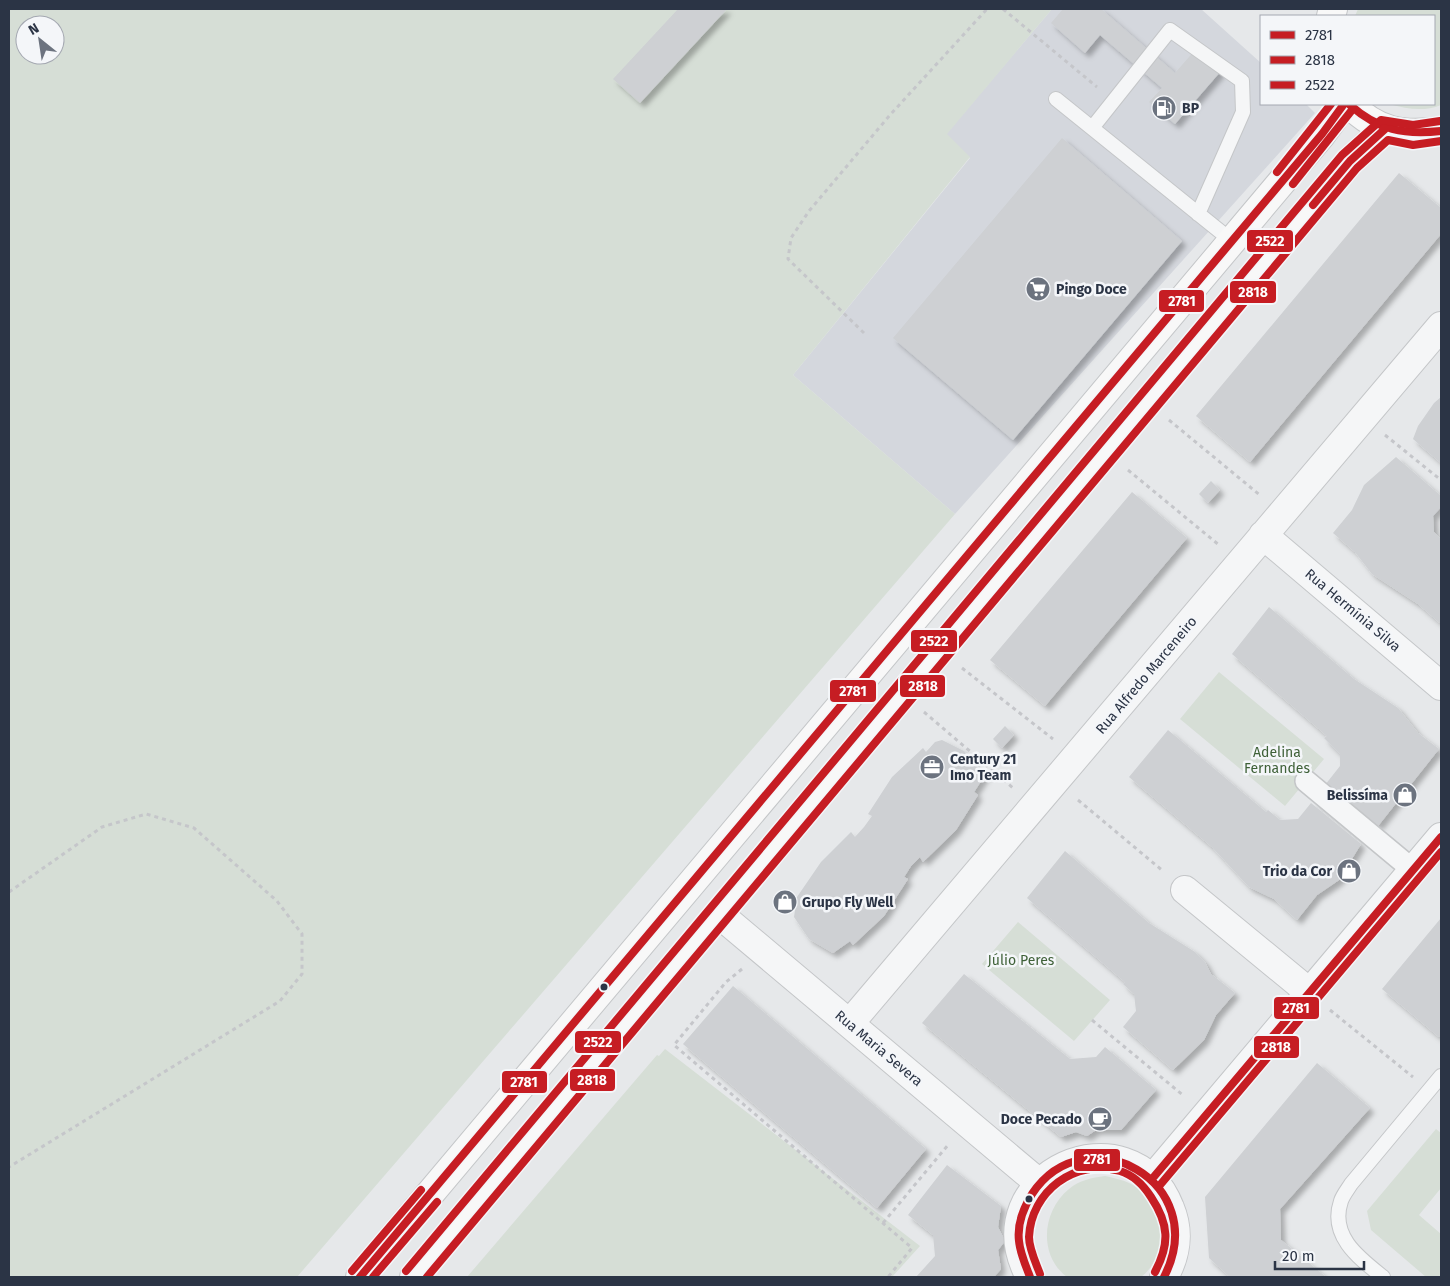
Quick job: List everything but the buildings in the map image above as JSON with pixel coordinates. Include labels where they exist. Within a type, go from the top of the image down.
[{"type":"main road","points":[[360,1277],[1322,134],[1343,105]]},
{"type":"main road","points":[[1350,105],[1364,118],[1385,129],[1413,135],[1441,131]]},
{"type":"main road","points":[[414,1277],[1350,160],[1385,129]]},
{"type":"street","name":"Rua Alfredo Marceneiro","points":[[850,1023],[1441,326]]},
{"type":"street","name":"Rua Hermínia Silva","points":[[1263,535],[1441,686]]},
{"type":"street","points":[[1306,781],[1413,870]]},
{"type":"street","points":[[1152,1179],[1441,837]]},
{"type":"street","points":[[1185,890],[1309,992]]},
{"type":"street","name":"Rua Maria Severa","points":[[719,914],[1039,1183]]},
{"type":"street","points":[[1030,1277],[1023,1264],[1018,1243],[1020,1222],[1026,1201],[1039,1183],[1058,1168],[1082,1159],[1107,1158],[1131,1165],[1152,1179],[1166,1197],[1174,1218],[1176,1241],[1171,1264],[1164,1277]]},
{"type":"lane","points":[[1092,128],[1170,30],[1242,81],[1243,112],[1198,214]]},
{"type":"lane","points":[[1056,99],[1178,199],[1232,240]]},
{"type":"lane","points":[[1383,1277],[1357,1256],[1339,1231],[1340,1201],[1351,1184],[1441,1076]]},
{"type":"path","points":[[864,333],[788,259],[790,238],[838,175],[987,9]]},
{"type":"path","points":[[1003,9],[1114,101]]},
{"type":"path","points":[[1148,402],[1282,513]]},
{"type":"path","points":[[1364,418],[1441,480]]},
{"type":"path","points":[[1106,452],[1240,563]]},
{"type":"path","points":[[940,650],[1076,758]]},
{"type":"path","points":[[903,694],[1035,806]]},
{"type":"path","points":[[1056,782],[1185,890]]},
{"type":"path","points":[[9,892],[102,827],[146,814],[194,828],[277,901],[302,934],[302,974],[280,1001],[9,1167]]},
{"type":"path","points":[[764,951],[726,982],[674,1045],[912,1248],[888,1277]]},
{"type":"path","points":[[1309,992],[1430,1090]]},
{"type":"path","points":[[1092,1020],[1207,1115]]},
{"type":"path","points":[[883,1223],[967,1123]]},
{"type":"shaded area","points":[[1052,9],[1201,9],[1260,62],[1260,105],[1307,105],[1315,113],[955,514],[793,375],[970,158],[946,134]]},
{"type":"green space","points":[[9,9],[1052,9],[947,134],[970,157],[793,375],[955,514],[297,1277],[9,1277]]},
{"type":"green space","points":[[1358,9],[1441,9],[1441,105],[1415,109],[1394,105],[1435,105],[1435,15],[1355,15]]},
{"type":"green space","name":"Adelina Fernandes","points":[[1219,672],[1324,759],[1285,806],[1180,719]]},
{"type":"green space","name":"Júlio Peres","points":[[1018,922],[1110,1000],[1074,1041],[982,964]]},
{"type":"green space","points":[[665,1049],[920,1246],[892,1277],[467,1277],[657,1055],[659,1056]]},
{"type":"green space","points":[[1436,1129],[1441,1133],[1441,1188],[1419,1215],[1441,1234],[1441,1277],[1426,1277],[1371,1230],[1367,1211]]},
{"type":"green space","points":[[1105,1176],[1132,1184],[1149,1199],[1160,1221],[1160,1246],[1156,1258],[1141,1277],[1067,1277],[1051,1257],[1048,1245],[1047,1233],[1053,1209],[1060,1198],[1077,1183]]},
{"type":"transit line","name":"2522","points":[[1277,172],[1330,105]]},
{"type":"transit line","name":"2781","points":[[360,1277],[1322,134],[1343,105]]},
{"type":"transit line","name":"2781","points":[[1350,105],[1371,120],[1392,129],[1415,132],[1441,131]]},
{"type":"transit line","name":"2818","points":[[1293,184],[1352,110]]},
{"type":"transit line","name":"2522","points":[[406,1271],[1342,155],[1381,120],[1413,125],[1440,121]]},
{"type":"transit line","name":"2781","points":[[1313,205],[1350,161],[1385,129]]},
{"type":"transit line","name":"2818","points":[[427,1277],[1357,168],[1388,140],[1413,145],[1441,141]]},
{"type":"transit line","name":"2781","points":[[1152,1179],[1441,837]]},
{"type":"transit line","name":"2818","points":[[1160,1185],[1441,852]]},
{"type":"transit line","name":"2781","points":[[1030,1277],[1019,1241],[1020,1223],[1026,1205],[1032,1194],[1055,1170],[1082,1159],[1110,1160],[1137,1170],[1158,1188],[1172,1213],[1175,1243],[1164,1277]]},
{"type":"transit line","name":"2818","points":[[1040,1274],[1029,1242],[1032,1221],[1038,1206],[1058,1182],[1072,1174],[1103,1168],[1120,1171],[1134,1178],[1145,1189],[1157,1207],[1164,1225],[1165,1243],[1155,1272]]},
{"type":"transit line","name":"2522","points":[[352,1271],[421,1190]]},
{"type":"transit line","name":"2818","points":[[373,1277],[437,1202]]},
{"type":"place","name":"BP","points":[[1164,108]]},
{"type":"place","name":"Pingo Doce","points":[[1038,289]]},
{"type":"place","name":"Century 21 Imo Team","points":[[932,767]]},
{"type":"place","name":"Belissíma","points":[[1405,795]]},
{"type":"place","name":"Trio da Cor","points":[[1349,871]]},
{"type":"place","name":"Grupo Fly Well","points":[[785,902]]},
{"type":"place","name":"Doce Pecado","points":[[1100,1119]]}]
